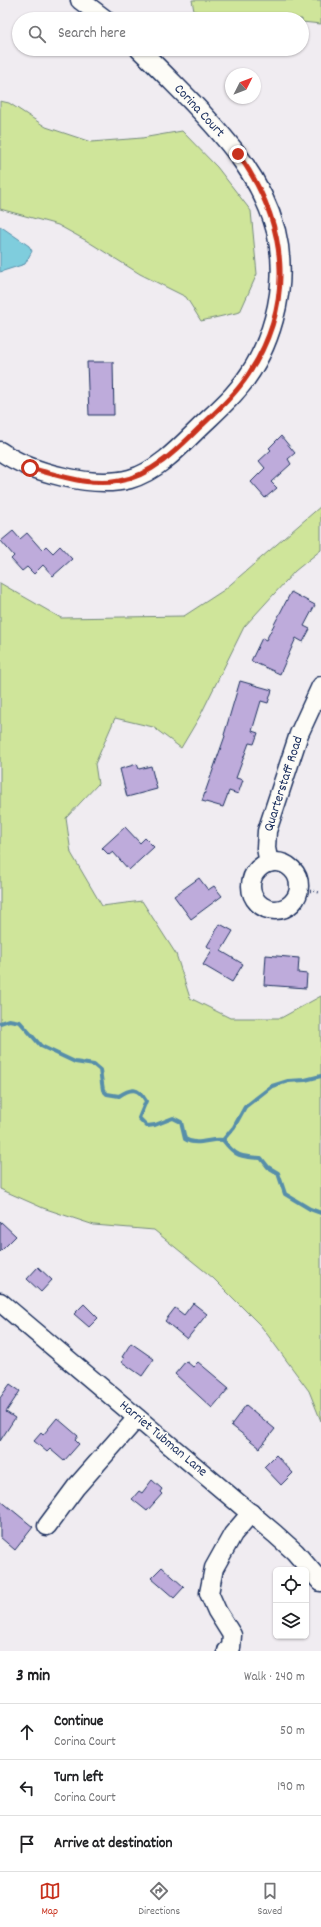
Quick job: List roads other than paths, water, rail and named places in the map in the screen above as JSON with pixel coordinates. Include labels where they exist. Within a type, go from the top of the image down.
[{"type":"street","points":[[80,0],[96,12]]},
{"type":"street","name":"Corina Court","points":[[0,451],[11,459],[30,468],[66,477],[102,483],[132,478],[145,472],[186,442],[232,396],[248,376],[267,341],[278,299],[280,255],[276,233],[261,190],[243,160],[218,130],[146,56]]},
{"type":"street","name":"Quarterstaff Road","points":[[269,863],[266,848],[267,831],[299,734],[321,686]]},
{"type":"street","points":[[269,863],[282,863],[289,867],[296,875],[298,891],[290,904],[282,909],[274,910],[266,908],[258,903],[253,896],[251,884],[252,877],[257,870],[269,863]]},
{"type":"street","name":"Harriet Tubman Lane","points":[[0,1302],[251,1513],[295,1552],[321,1582]]},
{"type":"street","points":[[47,1526],[76,1487],[137,1418]]},
{"type":"street","points":[[228,1651],[231,1648],[232,1635],[217,1611],[209,1593],[214,1568],[233,1534],[251,1513]]},
{"type":"water","points":[[0,226],[29,246],[32,251],[25,264],[0,272]]},
{"type":"waterway","points":[[0,1023],[9,1020],[20,1022],[41,1046],[75,1062],[94,1065],[100,1070],[103,1090],[107,1094],[119,1096],[131,1090],[140,1093],[146,1101],[139,1118],[147,1126],[155,1125],[173,1118],[181,1122],[185,1139],[194,1142],[223,1140],[235,1153],[239,1155],[261,1158],[268,1167],[278,1173],[285,1194],[310,1209],[321,1213]]},
{"type":"waterway","points":[[223,1140],[234,1127],[245,1107],[272,1086],[288,1081],[305,1080],[321,1076]]}]
